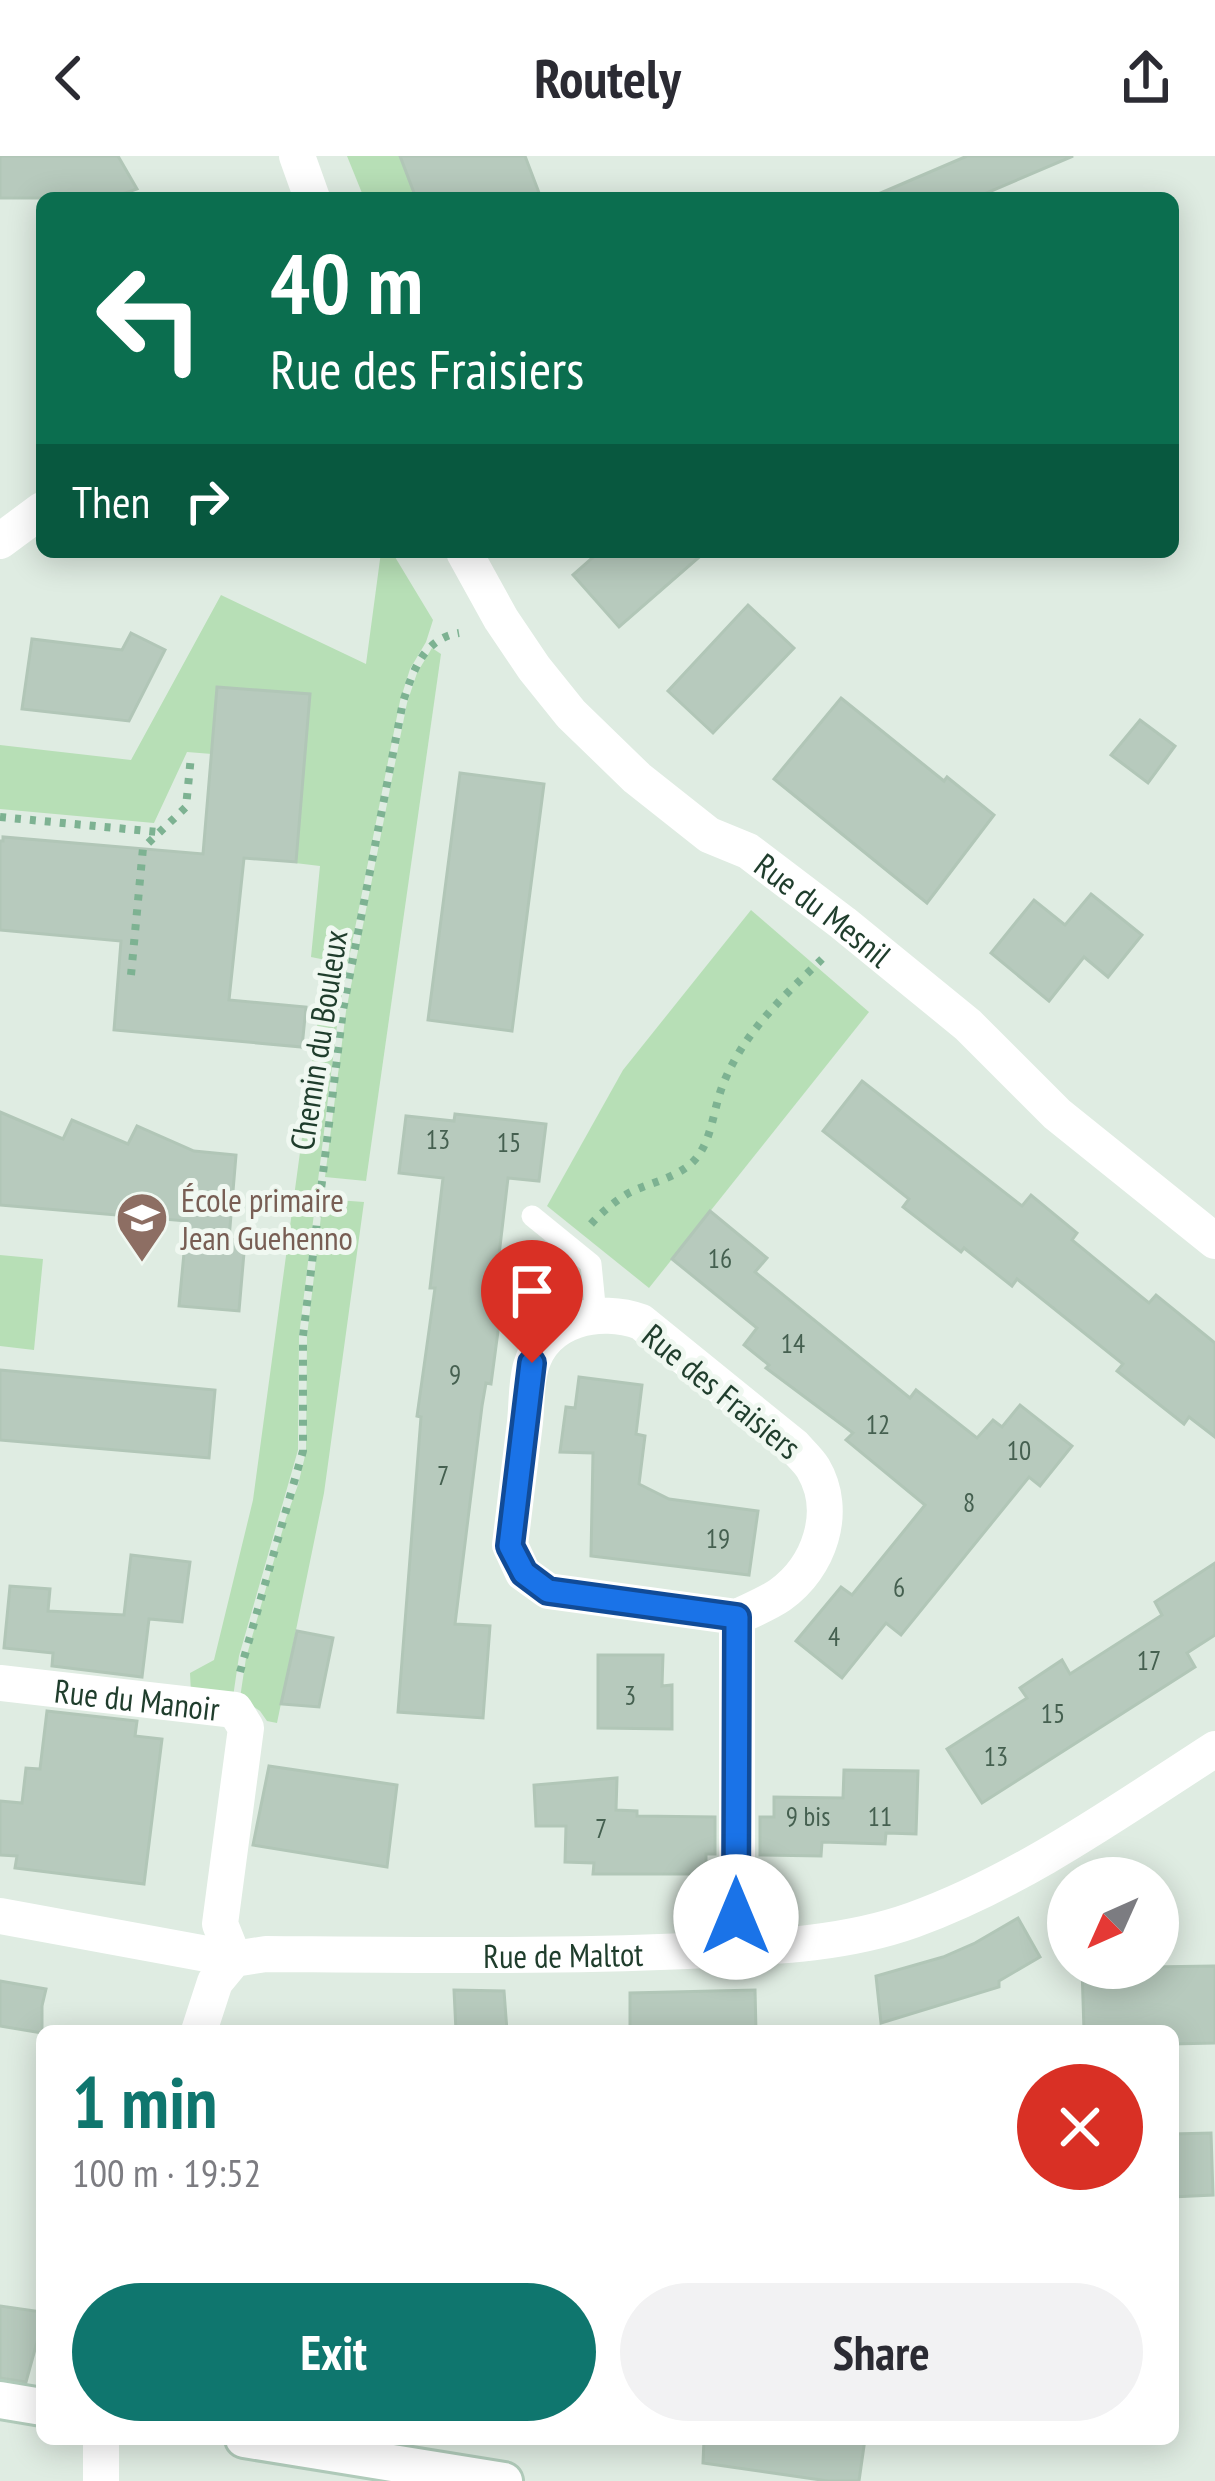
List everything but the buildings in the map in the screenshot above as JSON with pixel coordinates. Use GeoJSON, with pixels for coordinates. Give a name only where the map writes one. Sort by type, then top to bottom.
{"type":"FeatureCollection","features":[{"type":"Feature","properties":{"kind":"street"},"geometry":{"type":"LineString","coordinates":[[296,156],[310,192]]}},
{"type":"Feature","properties":{"kind":"street"},"geometry":{"type":"LineString","coordinates":[[0,542],[36,515]]}},
{"type":"Feature","properties":{"kind":"street","name":"Rue du Mesnil"},"geometry":{"type":"LineString","coordinates":[[467,558],[534,668],[571,714],[637,778],[709,836],[748,850],[861,937],[968,1024],[1057,1114],[1215,1241]]}},
{"type":"Feature","properties":{"kind":"street"},"geometry":{"type":"LineString","coordinates":[[596,1315],[553,1332],[532,1363],[510,1546],[524,1573],[548,1591],[737,1617],[736,1948]]}},
{"type":"Feature","properties":{"kind":"street","name":"Rue des Fraisiers"},"geometry":{"type":"LineString","coordinates":[[596,1315],[622,1315],[659,1334],[814,1468],[825,1504],[820,1545],[803,1574],[778,1595],[737,1617]]}},
{"type":"Feature","properties":{"kind":"street","name":"Rue du Manoir"},"geometry":{"type":"LineString","coordinates":[[0,1683],[235,1710],[246,1728],[220,1924],[234,1959]]}},
{"type":"Feature","properties":{"kind":"street","name":"Rue de Maltot"},"geometry":{"type":"LineString","coordinates":[[0,1916],[234,1959],[266,1954],[568,1954],[798,1945],[911,1921],[978,1893],[1215,1750]]}},
{"type":"Feature","properties":{"kind":"street"},"geometry":{"type":"LineString","coordinates":[[201,2025],[215,1982],[234,1959]]}},
{"type":"Feature","properties":{"kind":"street"},"geometry":{"type":"LineString","coordinates":[[0,2401],[36,2406]]}},
{"type":"Feature","properties":{"kind":"street"},"geometry":{"type":"LineString","coordinates":[[101,2445],[101,2481]]}},
{"type":"Feature","properties":{"kind":"street"},"geometry":{"type":"LineString","coordinates":[[281,2445],[504,2481]]}},
{"type":"Feature","properties":{"kind":"lane"},"geometry":{"type":"LineString","coordinates":[[532,1216],[591,1264],[596,1315]]}},
{"type":"Feature","properties":{"kind":"path","name":"Chemin du Bouleux"},"geometry":{"type":"LineString","coordinates":[[235,1710],[242,1657],[302,1451],[303,1336],[343,1010],[403,702],[413,671],[429,646],[452,633],[465,633]]}},
{"type":"Feature","properties":{"kind":"path"},"geometry":{"type":"LineString","coordinates":[[131,975],[143,848],[186,807],[191,756]]}},
{"type":"Feature","properties":{"kind":"path"},"geometry":{"type":"LineString","coordinates":[[0,817],[160,832]]}},
{"type":"Feature","properties":{"kind":"path"},"geometry":{"type":"LineString","coordinates":[[571,1248],[602,1212],[628,1194],[687,1167],[700,1152],[735,1057],[763,1016],[822,958]]}},
{"type":"Feature","properties":{"kind":"green space"},"geometry":{"type":"Polygon","coordinates":[[[347,156],[399,156],[414,192],[362,192],[347,156]]]}},
{"type":"Feature","properties":{"kind":"green space"},"geometry":{"type":"Polygon","coordinates":[[[380,558],[396,558],[433,620],[400,701],[339,1009],[299,1336],[298,1450],[239,1656],[233,1697],[191,1693],[190,1673],[214,1660],[253,1500],[326,960],[311,957],[320,866],[295,863],[310,695],[218,687],[212,754],[187,752],[154,823],[0,809],[0,745],[131,760],[221,595],[366,664],[380,558]]]}},
{"type":"Feature","properties":{"kind":"green space"},"geometry":{"type":"Polygon","coordinates":[[[432,648],[441,654],[366,1181],[325,1177],[346,1011],[407,703],[432,648]]]}},
{"type":"Feature","properties":{"kind":"green space"},"geometry":{"type":"Polygon","coordinates":[[[751,910],[869,1012],[649,1288],[547,1206],[623,1070],[751,910]]]}},
{"type":"Feature","properties":{"kind":"green space"},"geometry":{"type":"Polygon","coordinates":[[[323,1199],[364,1202],[324,1493],[277,1723],[267,1721],[240,1698],[246,1658],[306,1452],[307,1336],[323,1199]]]}},
{"type":"Feature","properties":{"kind":"green space"},"geometry":{"type":"Polygon","coordinates":[[[0,1255],[43,1259],[34,1350],[0,1346],[0,1255]]]}},
{"type":"Feature","properties":{"kind":"place","name":"École primaire Jean Guehenno"},"geometry":{"type":"Point","coordinates":[142,1264]}},
{"type":"Feature","properties":{"kind":"route"},"geometry":{"type":"LineString","coordinates":[[532,1363],[510,1546],[524,1573],[548,1591],[737,1617],[736,1917]]}}]}
